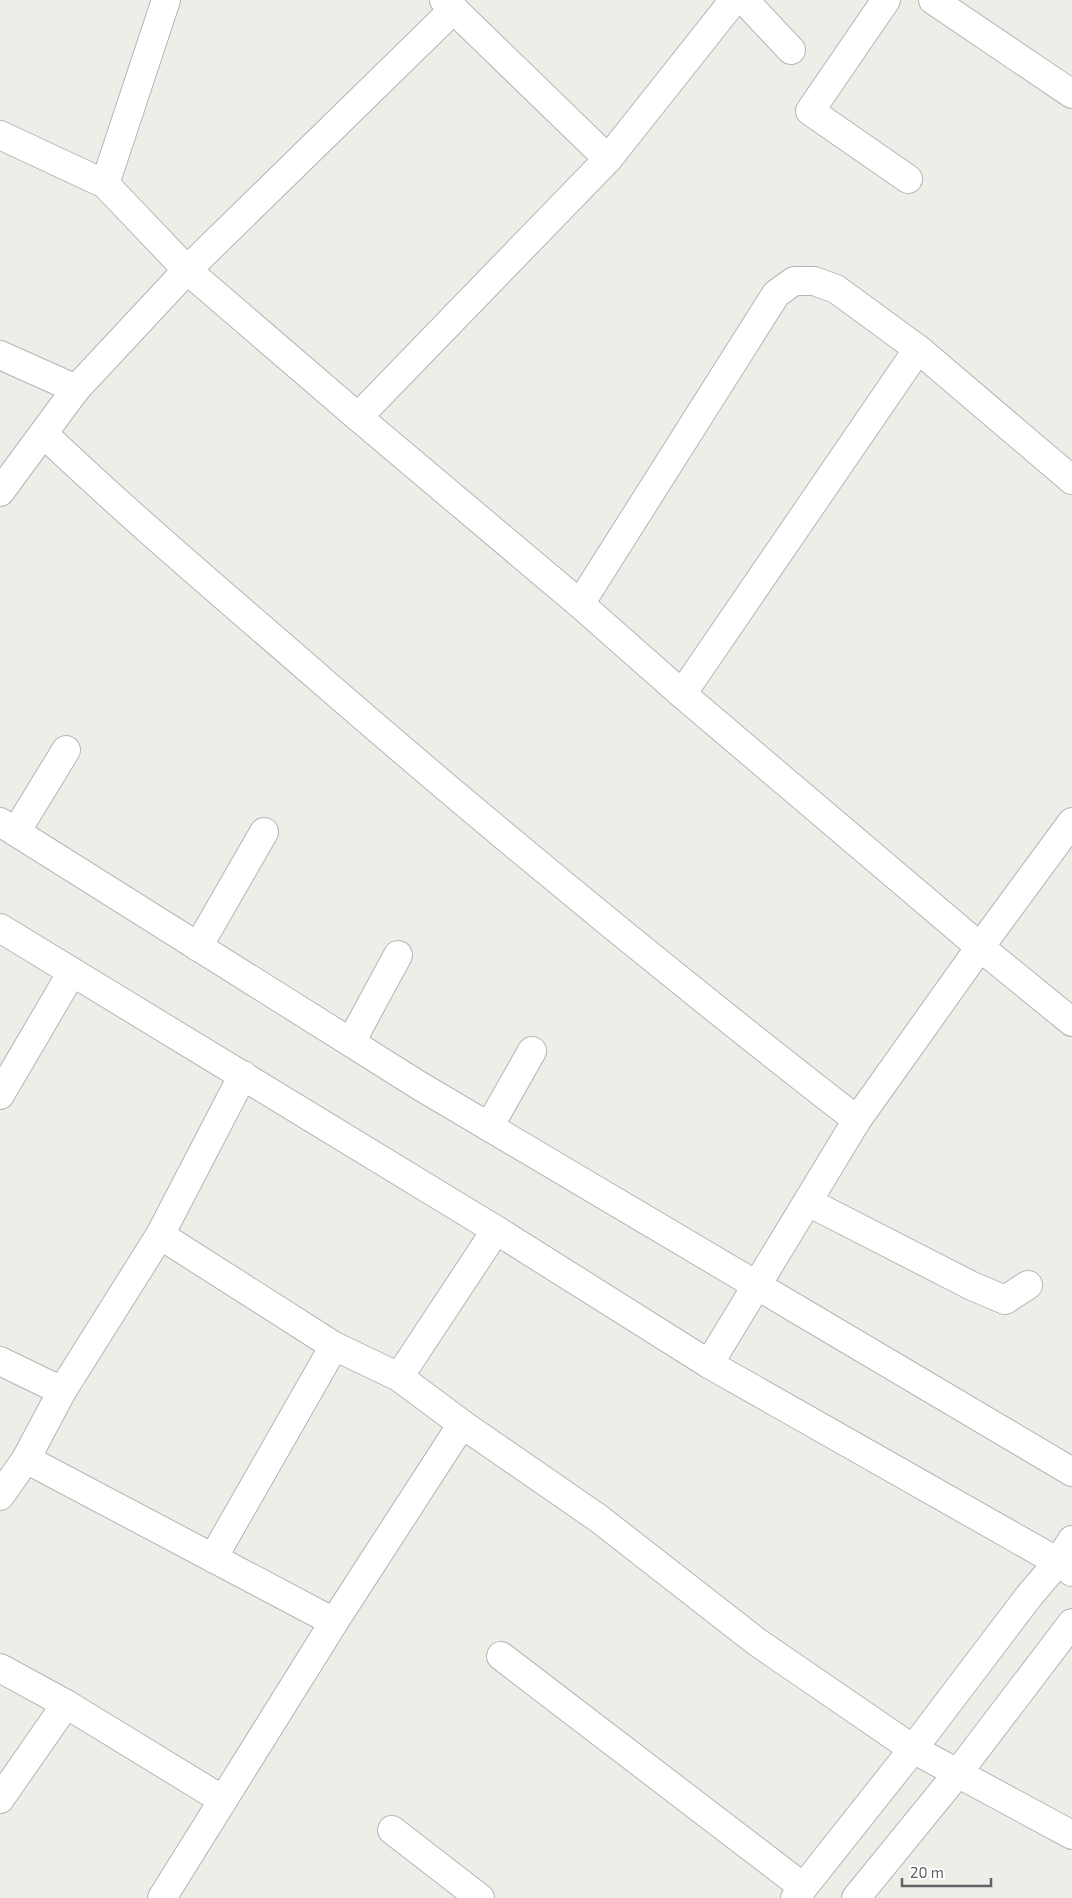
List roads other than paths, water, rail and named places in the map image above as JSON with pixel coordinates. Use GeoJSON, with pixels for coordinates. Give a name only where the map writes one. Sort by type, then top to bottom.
{"type":"FeatureCollection","features":[{"type":"Feature","properties":{"kind":"street"},"geometry":{"type":"LineString","coordinates":[[105,184],[166,0]]}},
{"type":"Feature","properties":{"kind":"street"},"geometry":{"type":"LineString","coordinates":[[358,417],[608,159],[734,0]]}},
{"type":"Feature","properties":{"kind":"street"},"geometry":{"type":"LineString","coordinates":[[744,0],[791,50]]}},
{"type":"Feature","properties":{"kind":"street"},"geometry":{"type":"LineString","coordinates":[[886,0],[810,111],[908,179]]}},
{"type":"Feature","properties":{"kind":"street"},"geometry":{"type":"LineString","coordinates":[[933,0],[1072,94]]}},
{"type":"Feature","properties":{"kind":"street"},"geometry":{"type":"LineString","coordinates":[[0,492],[76,389],[188,270],[449,4],[608,159]]}},
{"type":"Feature","properties":{"kind":"street"},"geometry":{"type":"LineString","coordinates":[[0,134],[105,184],[188,270],[358,417],[580,604],[682,694],[980,947],[1072,1022]]}},
{"type":"Feature","properties":{"kind":"street"},"geometry":{"type":"LineString","coordinates":[[580,604],[776,294],[794,281],[814,281],[836,289],[918,349],[1072,480]]}},
{"type":"Feature","properties":{"kind":"street"},"geometry":{"type":"LineString","coordinates":[[682,694],[918,349]]}},
{"type":"Feature","properties":{"kind":"street"},"geometry":{"type":"LineString","coordinates":[[0,355],[76,389]]}},
{"type":"Feature","properties":{"kind":"street"},"geometry":{"type":"LineString","coordinates":[[44,434],[108,495],[460,800],[742,1031],[857,1120]]}},
{"type":"Feature","properties":{"kind":"street"},"geometry":{"type":"LineString","coordinates":[[66,750],[8,827],[489,1127],[1072,1472]]}},
{"type":"Feature","properties":{"kind":"street"},"geometry":{"type":"LineString","coordinates":[[709,1364],[857,1120],[1072,822]]}},
{"type":"Feature","properties":{"kind":"street"},"geometry":{"type":"LineString","coordinates":[[198,947],[264,832]]}},
{"type":"Feature","properties":{"kind":"street"},"geometry":{"type":"LineString","coordinates":[[0,928],[496,1230],[709,1364],[1067,1558],[1029,1596],[913,1749],[799,1893],[501,1656]]}},
{"type":"Feature","properties":{"kind":"street"},"geometry":{"type":"LineString","coordinates":[[351,1042],[398,955]]}},
{"type":"Feature","properties":{"kind":"street"},"geometry":{"type":"LineString","coordinates":[[0,1095],[72,972]]}},
{"type":"Feature","properties":{"kind":"street"},"geometry":{"type":"LineString","coordinates":[[489,1127],[532,1050]]}},
{"type":"Feature","properties":{"kind":"street"},"geometry":{"type":"LineString","coordinates":[[0,1496],[26,1459],[62,1391],[160,1235],[243,1075]]}},
{"type":"Feature","properties":{"kind":"street"},"geometry":{"type":"LineString","coordinates":[[808,1202],[972,1286],[1005,1300],[1028,1285]]}},
{"type":"Feature","properties":{"kind":"street"},"geometry":{"type":"LineString","coordinates":[[399,1377],[496,1230]]}},
{"type":"Feature","properties":{"kind":"street"},"geometry":{"type":"LineString","coordinates":[[160,1235],[334,1346],[399,1377],[462,1424],[598,1518],[757,1642],[913,1749],[1072,1835]]}},
{"type":"Feature","properties":{"kind":"street"},"geometry":{"type":"LineString","coordinates":[[213,1558],[334,1346]]}},
{"type":"Feature","properties":{"kind":"street"},"geometry":{"type":"LineString","coordinates":[[0,1361],[62,1391]]}},
{"type":"Feature","properties":{"kind":"street"},"geometry":{"type":"LineString","coordinates":[[162,1898],[334,1622],[462,1424]]}},
{"type":"Feature","properties":{"kind":"street"},"geometry":{"type":"LineString","coordinates":[[26,1459],[334,1622]]}},
{"type":"Feature","properties":{"kind":"street"},"geometry":{"type":"LineString","coordinates":[[856,1898],[957,1774],[1072,1623]]}},
{"type":"Feature","properties":{"kind":"street"},"geometry":{"type":"LineString","coordinates":[[0,1668],[66,1704],[223,1800]]}},
{"type":"Feature","properties":{"kind":"street"},"geometry":{"type":"LineString","coordinates":[[0,1799],[66,1704]]}},
{"type":"Feature","properties":{"kind":"street"},"geometry":{"type":"LineString","coordinates":[[392,1830],[480,1898]]}}]}
